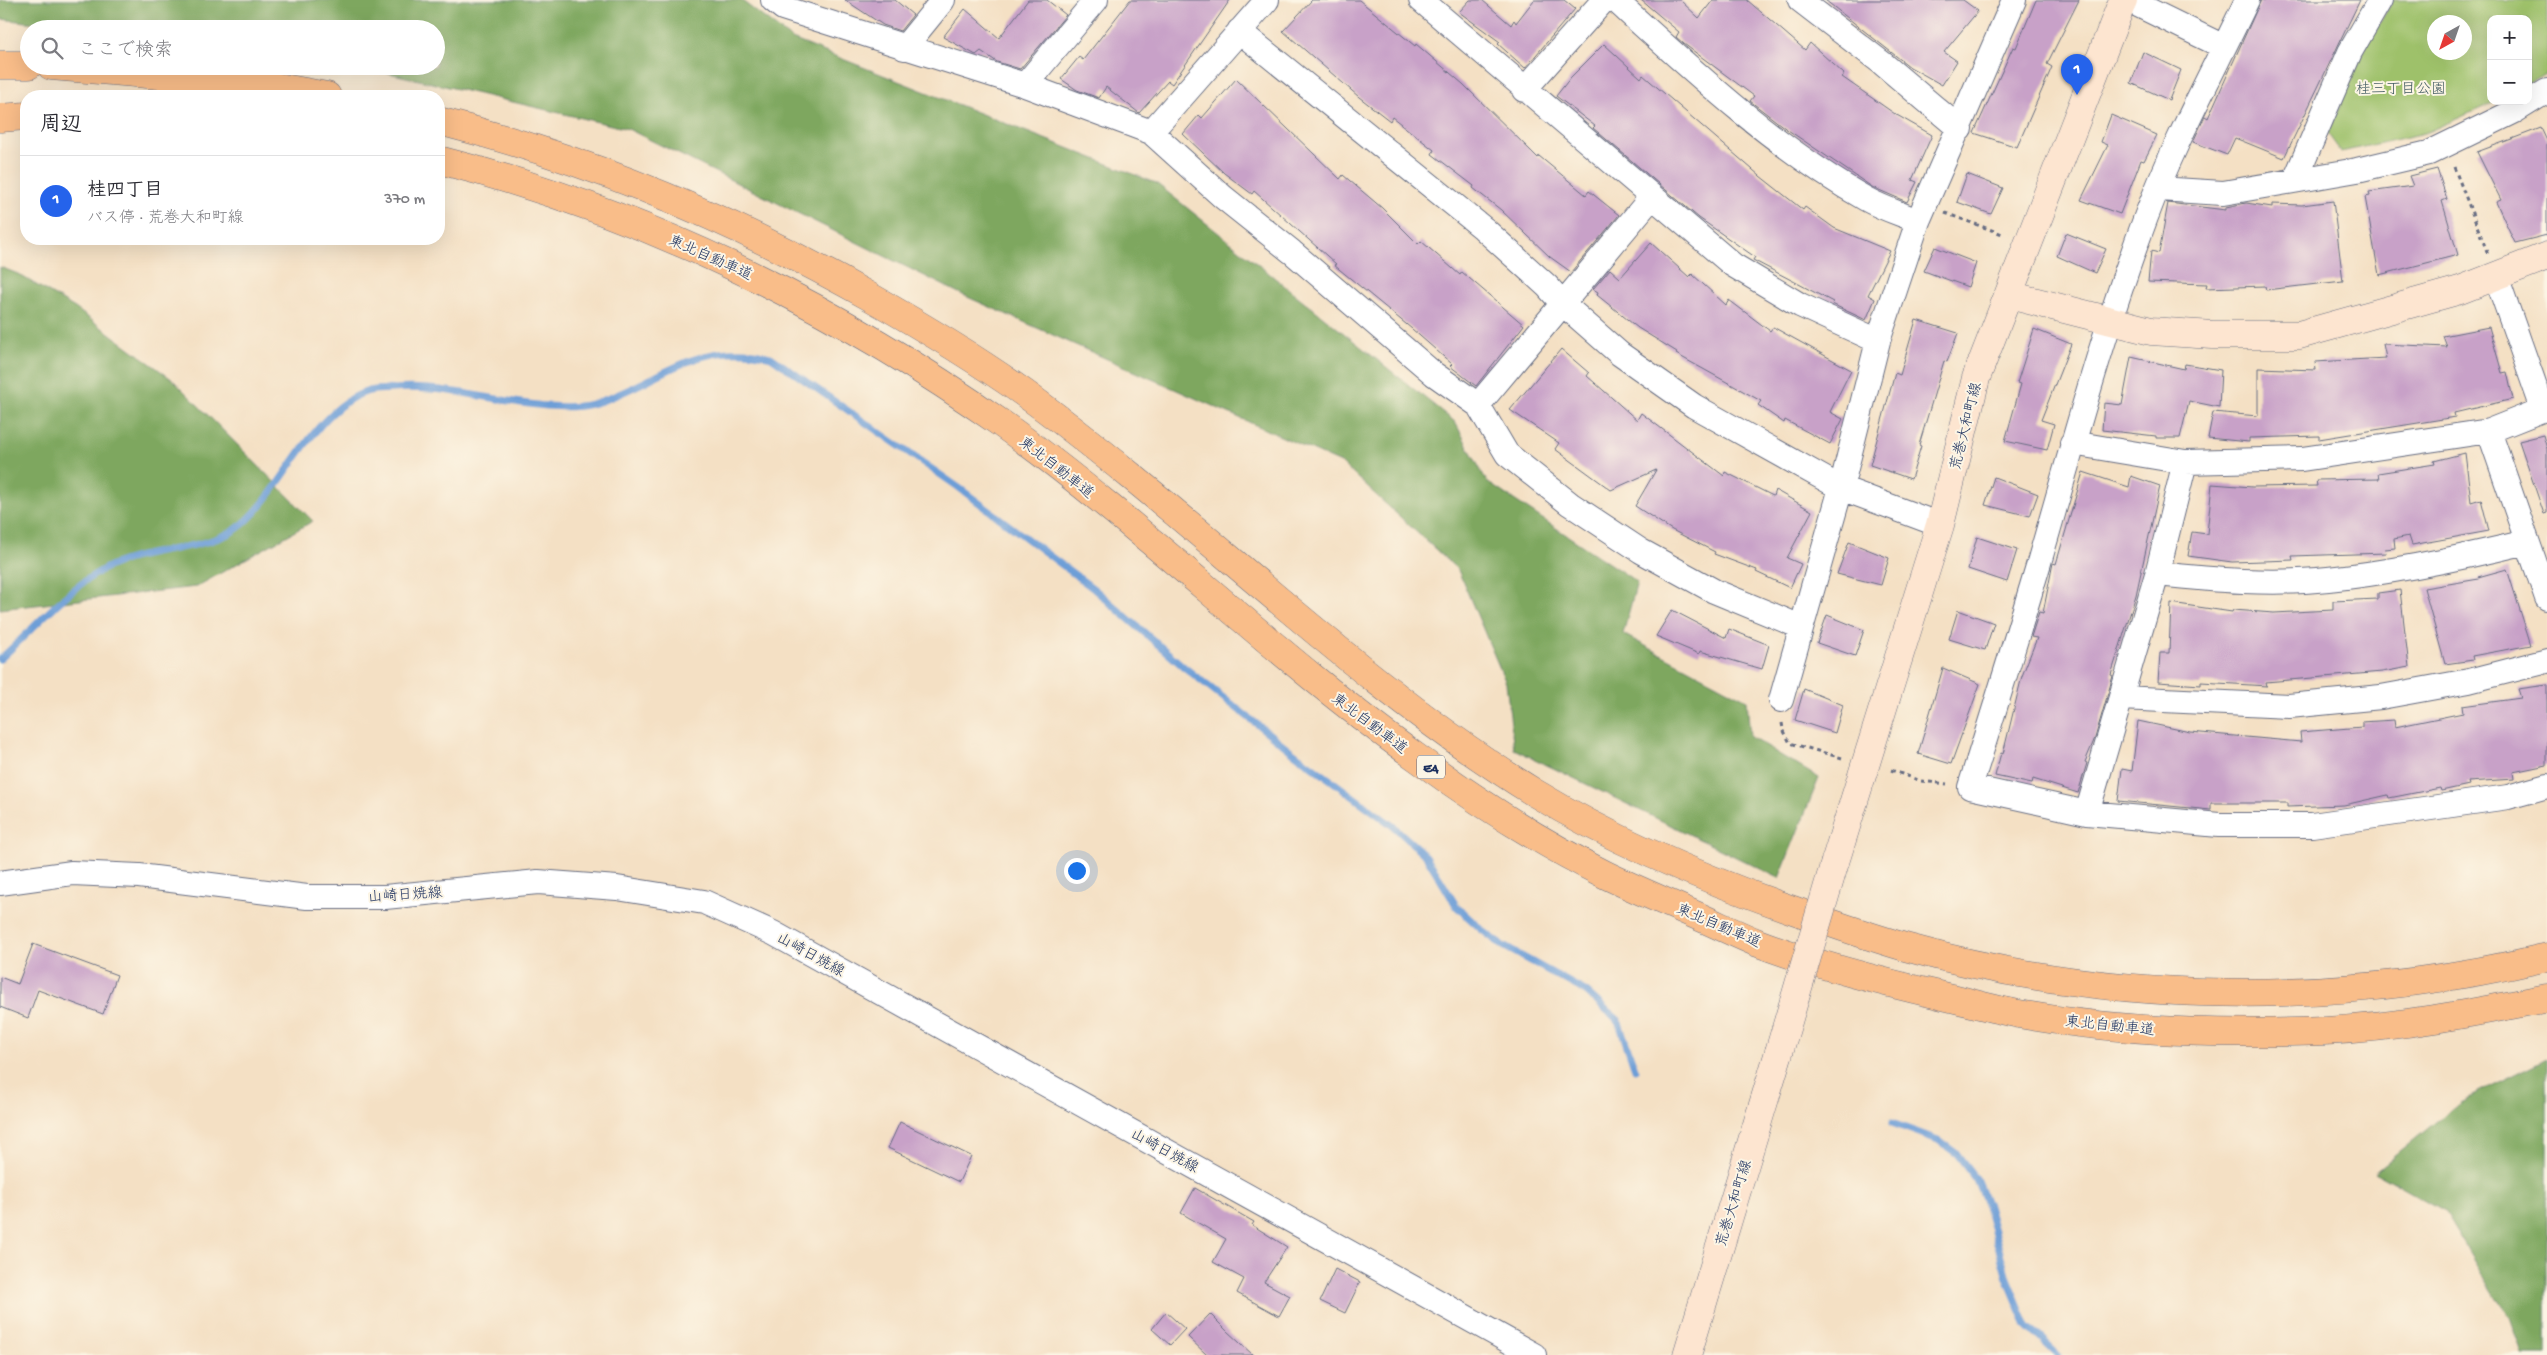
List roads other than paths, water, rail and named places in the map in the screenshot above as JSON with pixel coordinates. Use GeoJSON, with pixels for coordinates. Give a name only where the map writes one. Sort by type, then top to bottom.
{"type":"FeatureCollection","features":[{"type":"Feature","properties":{"kind":"highway"},"geometry":{"type":"LineString","coordinates":[[0,64],[20,65]]}},
{"type":"Feature","properties":{"kind":"highway"},"geometry":{"type":"LineString","coordinates":[[154,75],[256,84],[292,90]]}},
{"type":"Feature","properties":{"kind":"highway"},"geometry":{"type":"LineString","coordinates":[[0,102],[20,102]]}},
{"type":"Feature","properties":{"kind":"highway"},"geometry":{"type":"LineString","coordinates":[[0,118],[20,116]]}},
{"type":"Feature","properties":{"kind":"highway","name":"E4"},"geometry":{"type":"LineString","coordinates":[[445,122],[495,135],[599,169],[703,211],[816,266],[929,330],[1038,404],[1430,722],[1537,794],[1654,856],[1733,889],[1909,948],[2010,971],[2105,985],[2183,992],[2249,994],[2330,991],[2426,980],[2507,967],[2547,957]]}},
{"type":"Feature","properties":{"kind":"highway","name":"東北自動車道"},"geometry":{"type":"LineString","coordinates":[[445,162],[587,205],[690,246],[801,299],[902,358],[1012,432],[1104,504],[1318,684],[1447,778],[1509,820],[1606,875],[1758,943],[1849,972],[2018,1014],[2166,1031],[2330,1031],[2412,1023],[2547,998]]}},
{"type":"Feature","properties":{"kind":"street"},"geometry":{"type":"LineString","coordinates":[[904,48],[943,0]]}},
{"type":"Feature","properties":{"kind":"street"},"geometry":{"type":"LineString","coordinates":[[1025,85],[1096,0]]}},
{"type":"Feature","properties":{"kind":"street"},"geometry":{"type":"LineString","coordinates":[[1151,132],[1267,0]]}},
{"type":"Feature","properties":{"kind":"street"},"geometry":{"type":"LineString","coordinates":[[1524,90],[1604,0]]}},
{"type":"Feature","properties":{"kind":"street"},"geometry":{"type":"LineString","coordinates":[[1615,0],[1720,96],[1811,163],[1867,199],[1922,214]]}},
{"type":"Feature","properties":{"kind":"street"},"geometry":{"type":"LineString","coordinates":[[1800,0],[1882,63],[1960,129]]}},
{"type":"Feature","properties":{"kind":"street","name":"荒巻大和町線"},"geometry":{"type":"LineString","coordinates":[[1687,1355],[1835,862],[1940,524],[1976,378],[2123,0]]}},
{"type":"Feature","properties":{"kind":"street"},"geometry":{"type":"LineString","coordinates":[[2128,0],[2224,47]]}},
{"type":"Feature","properties":{"kind":"street"},"geometry":{"type":"LineString","coordinates":[[2247,0],[2188,121],[2158,189],[2110,320],[2072,443],[2038,566],[1970,787],[2087,813],[2219,825],[2312,825],[2508,797],[2547,786]]}},
{"type":"Feature","properties":{"kind":"street"},"geometry":{"type":"LineString","coordinates":[[2294,180],[2350,52],[2380,0]]}},
{"type":"Feature","properties":{"kind":"street"},"geometry":{"type":"LineString","coordinates":[[782,3],[904,48],[1025,85],[1151,132],[1223,197],[1292,252],[1434,374],[1478,405],[1507,454],[1570,504],[1641,551],[1714,591],[1802,627]]}},
{"type":"Feature","properties":{"kind":"street"},"geometry":{"type":"LineString","coordinates":[[1430,3],[1524,90],[1733,265],[1800,305],[1878,341]]}},
{"type":"Feature","properties":{"kind":"street"},"geometry":{"type":"LineString","coordinates":[[1780,700],[1841,488],[1878,341],[1922,214],[1960,129],[2007,4]]}},
{"type":"Feature","properties":{"kind":"street"},"geometry":{"type":"LineString","coordinates":[[1240,30],[1483,228],[1620,354],[1694,406],[1841,488],[1940,524]]}},
{"type":"Feature","properties":{"kind":"street"},"geometry":{"type":"LineString","coordinates":[[2158,189],[2223,192],[2357,170],[2429,153],[2515,110],[2547,91]]}},
{"type":"Feature","properties":{"kind":"street"},"geometry":{"type":"LineString","coordinates":[[1478,405],[1652,198]]}},
{"type":"Feature","properties":{"kind":"street"},"geometry":{"type":"LineString","coordinates":[[2009,295],[2151,331],[2213,335],[2299,336],[2433,298],[2547,256]]}},
{"type":"Feature","properties":{"kind":"street"},"geometry":{"type":"LineString","coordinates":[[2072,443],[2185,462],[2302,459],[2489,431],[2545,408],[2496,276]]}},
{"type":"Feature","properties":{"kind":"street"},"geometry":{"type":"LineString","coordinates":[[2489,431],[2547,598]]}},
{"type":"Feature","properties":{"kind":"street"},"geometry":{"type":"LineString","coordinates":[[2087,813],[2157,574],[2185,462]]}},
{"type":"Feature","properties":{"kind":"street"},"geometry":{"type":"LineString","coordinates":[[2157,574],[2233,581],[2327,580],[2427,566],[2527,542]]}},
{"type":"Feature","properties":{"kind":"street"},"geometry":{"type":"LineString","coordinates":[[2121,698],[2289,706],[2381,697],[2469,681],[2547,661]]}},
{"type":"Feature","properties":{"kind":"street","name":"山崎日焼線"},"geometry":{"type":"LineString","coordinates":[[0,883],[72,873],[139,876],[317,897],[385,897],[538,882],[618,888],[704,902],[773,933],[1534,1355]]}},
{"type":"Feature","properties":{"kind":"waterway"},"geometry":{"type":"LineString","coordinates":[[0,659],[62,599],[104,569],[138,557],[213,540],[243,524],[258,509],[315,432],[347,401],[366,392],[411,388],[431,389],[528,404],[565,407],[589,405],[617,395],[700,357],[722,353],[746,352],[771,357],[958,487],[1094,589],[1184,667],[1290,750],[1393,826],[1426,856],[1457,907],[1482,930],[1503,946],[1585,991],[1618,1020],[1635,1069]]}},
{"type":"Feature","properties":{"kind":"waterway"},"geometry":{"type":"LineString","coordinates":[[1892,1123],[1938,1140],[1957,1154],[1976,1179],[1987,1206],[2007,1278],[2027,1326],[2058,1355]]}},
{"type":"Feature","properties":{"kind":"place","name":"桂四丁目"},"geometry":{"type":"Point","coordinates":[2077,95]}},
{"type":"Feature","properties":{"kind":"park label","name":"桂三丁目公園"},"geometry":{"type":"Point","coordinates":[2401,88]}}]}
